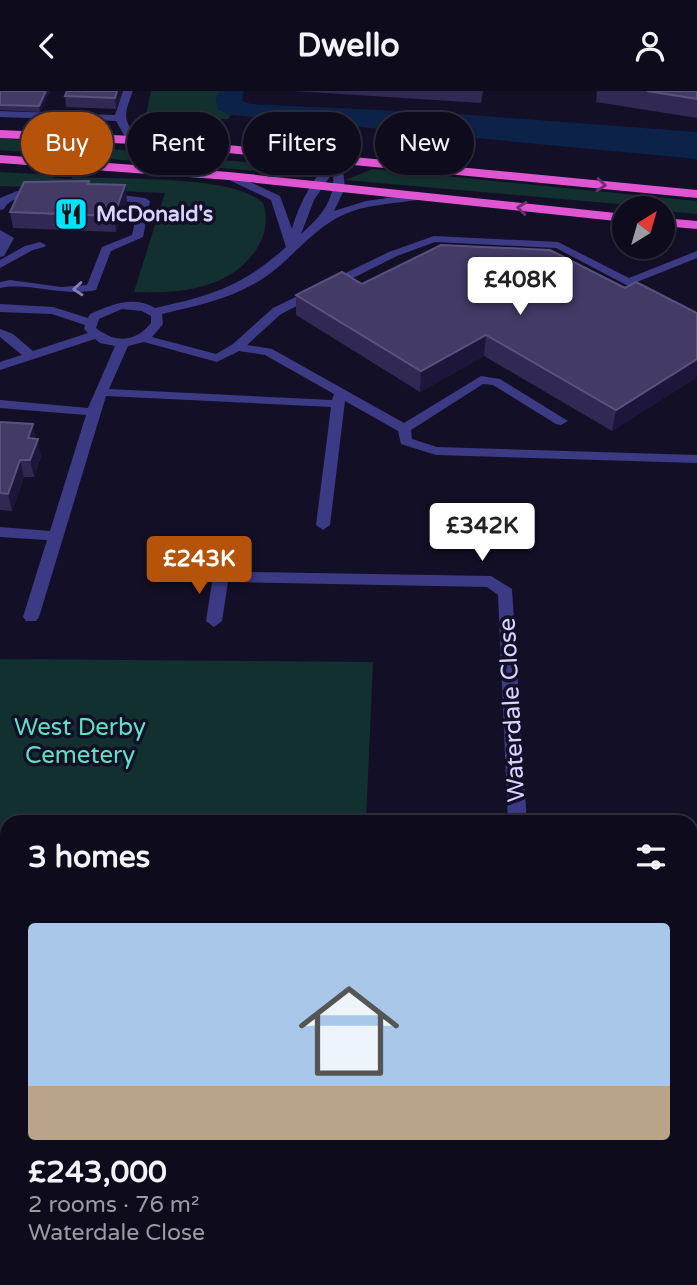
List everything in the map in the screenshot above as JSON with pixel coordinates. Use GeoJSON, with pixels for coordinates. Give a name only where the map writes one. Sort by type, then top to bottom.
{"type":"FeatureCollection","features":[{"type":"Feature","properties":{"kind":"highway"},"geometry":{"type":"LineString","coordinates":[[0,134],[127,140]]}},
{"type":"Feature","properties":{"kind":"highway"},"geometry":{"type":"LineString","coordinates":[[0,159],[59,161],[229,176],[612,217]]}},
{"type":"Feature","properties":{"kind":"highway"},"geometry":{"type":"LineString","coordinates":[[361,163],[697,194]]}},
{"type":"Feature","properties":{"kind":"highway"},"geometry":{"type":"LineString","coordinates":[[676,223],[697,225]]}},
{"type":"Feature","properties":{"kind":"street","name":"Waterdale Close"},"geometry":{"type":"LineString","coordinates":[[196,576],[491,582],[506,593],[518,815]]}},
{"type":"Feature","properties":{"kind":"street"},"geometry":{"type":"LineString","coordinates":[[215,621],[220,577]]}},
{"type":"Feature","properties":{"kind":"lane"},"geometry":{"type":"LineString","coordinates":[[127,133],[120,126],[118,118],[128,91]]}},
{"type":"Feature","properties":{"kind":"lane"},"geometry":{"type":"LineString","coordinates":[[0,114],[118,118]]}},
{"type":"Feature","properties":{"kind":"lane"},"geometry":{"type":"LineString","coordinates":[[292,247],[298,224],[314,186],[324,175]]}},
{"type":"Feature","properties":{"kind":"lane"},"geometry":{"type":"LineString","coordinates":[[320,226],[340,188],[339,175]]}},
{"type":"Feature","properties":{"kind":"lane"},"geometry":{"type":"LineString","coordinates":[[229,176],[276,198],[292,247]]}},
{"type":"Feature","properties":{"kind":"lane"},"geometry":{"type":"LineString","coordinates":[[0,207],[3,201],[21,194],[48,194]]}},
{"type":"Feature","properties":{"kind":"lane"},"geometry":{"type":"LineString","coordinates":[[0,285],[10,283],[61,290],[92,288],[106,249],[137,237],[145,201],[90,196]]}},
{"type":"Feature","properties":{"kind":"lane"},"geometry":{"type":"LineString","coordinates":[[0,366],[31,356],[92,329],[100,311],[121,305],[143,307],[155,312],[211,299],[269,269],[292,247],[340,212],[417,197]]}},
{"type":"Feature","properties":{"kind":"lane"},"geometry":{"type":"LineString","coordinates":[[0,233],[8,238],[0,254]]}},
{"type":"Feature","properties":{"kind":"lane"},"geometry":{"type":"LineString","coordinates":[[144,338],[217,358],[237,347],[277,311],[393,254],[434,239],[558,246],[667,304]]}},
{"type":"Feature","properties":{"kind":"lane"},"geometry":{"type":"LineString","coordinates":[[0,265],[27,247],[40,245]]}},
{"type":"Feature","properties":{"kind":"lane"},"geometry":{"type":"LineString","coordinates":[[393,254],[434,255]]}},
{"type":"Feature","properties":{"kind":"lane"},"geometry":{"type":"LineString","coordinates":[[628,282],[697,254]]}},
{"type":"Feature","properties":{"kind":"lane"},"geometry":{"type":"LineString","coordinates":[[542,257],[582,258]]}},
{"type":"Feature","properties":{"kind":"lane"},"geometry":{"type":"LineString","coordinates":[[0,308],[53,311],[123,343],[144,338],[157,327],[159,321],[155,312]]}},
{"type":"Feature","properties":{"kind":"lane"},"geometry":{"type":"LineString","coordinates":[[0,333],[31,356]]}},
{"type":"Feature","properties":{"kind":"lane"},"geometry":{"type":"LineString","coordinates":[[31,617],[93,412],[123,343]]}},
{"type":"Feature","properties":{"kind":"lane"},"geometry":{"type":"LineString","coordinates":[[237,347],[268,352],[339,398],[404,429]]}},
{"type":"Feature","properties":{"kind":"lane"},"geometry":{"type":"LineString","coordinates":[[404,429],[481,380],[496,382],[561,421]]}},
{"type":"Feature","properties":{"kind":"lane"},"geometry":{"type":"LineString","coordinates":[[101,392],[339,398]]}},
{"type":"Feature","properties":{"kind":"lane"},"geometry":{"type":"LineString","coordinates":[[323,526],[339,398]]}},
{"type":"Feature","properties":{"kind":"lane"},"geometry":{"type":"LineString","coordinates":[[0,404],[93,412]]}},
{"type":"Feature","properties":{"kind":"lane"},"geometry":{"type":"LineString","coordinates":[[404,429],[406,441],[436,451],[697,459]]}},
{"type":"Feature","properties":{"kind":"lane"},"geometry":{"type":"LineString","coordinates":[[0,532],[55,536]]}},
{"type":"Feature","properties":{"kind":"green space"},"geometry":{"type":"Polygon","coordinates":[[[151,91],[221,91],[216,98],[218,109],[224,112],[147,112],[151,91]]]}},
{"type":"Feature","properties":{"kind":"green space"},"geometry":{"type":"Polygon","coordinates":[[[0,138],[21,140],[21,152],[0,150],[0,138]]]}},
{"type":"Feature","properties":{"kind":"green space"},"geometry":{"type":"Polygon","coordinates":[[[113,149],[127,151],[127,160],[113,159],[113,149]]]}},
{"type":"Feature","properties":{"kind":"green space"},"geometry":{"type":"Polygon","coordinates":[[[229,161],[243,162],[243,170],[229,169],[229,161]]]}},
{"type":"Feature","properties":{"kind":"green space"},"geometry":{"type":"Polygon","coordinates":[[[373,169],[375,175],[434,175],[646,196],[612,196],[612,204],[345,180],[373,169]]]}},
{"type":"Feature","properties":{"kind":"green space"},"geometry":{"type":"Polygon","coordinates":[[[0,172],[54,175],[54,178],[71,179],[174,180],[227,187],[248,194],[263,203],[265,230],[259,245],[248,260],[221,280],[187,290],[134,292],[165,193],[0,186],[0,172]]]}},
{"type":"Feature","properties":{"kind":"green space"},"geometry":{"type":"Polygon","coordinates":[[[676,199],[697,201],[697,214],[676,212],[676,199]]]}},
{"type":"Feature","properties":{"kind":"green space","name":"West Derby Cemetery"},"geometry":{"type":"Polygon","coordinates":[[[0,659],[373,662],[366,815],[0,815],[0,659]]]}},
{"type":"Feature","properties":{"kind":"water"},"geometry":{"type":"Polygon","coordinates":[[[221,91],[244,91],[242,101],[251,104],[423,112],[375,112],[375,129],[361,127],[361,112],[243,112],[243,116],[231,115],[218,109],[216,98],[221,91]]]}},
{"type":"Feature","properties":{"kind":"water"},"geometry":{"type":"Polygon","coordinates":[[[474,115],[697,132],[697,159],[474,138],[474,115]]]}},
{"type":"Feature","properties":{"kind":"building"},"geometry":{"type":"Polygon","coordinates":[[[0,91],[46,91],[39,106],[0,105],[0,91]]]}},
{"type":"Feature","properties":{"kind":"building"},"geometry":{"type":"Polygon","coordinates":[[[67,91],[117,91],[115,98],[65,96],[67,91]]]}},
{"type":"Feature","properties":{"kind":"building"},"geometry":{"type":"Polygon","coordinates":[[[647,91],[697,91],[697,99],[647,91]]]}},
{"type":"Feature","properties":{"kind":"building"},"geometry":{"type":"Polygon","coordinates":[[[89,181],[88,184],[125,185],[114,216],[10,212],[24,182],[89,181]]]}},
{"type":"Feature","properties":{"kind":"building"},"geometry":{"type":"Polygon","coordinates":[[[441,245],[550,250],[625,288],[636,282],[697,313],[697,359],[616,410],[486,335],[421,371],[296,295],[342,272],[362,284],[441,245]]]}},
{"type":"Feature","properties":{"kind":"building"},"geometry":{"type":"Polygon","coordinates":[[[0,422],[33,424],[28,438],[38,439],[30,460],[20,460],[8,494],[0,493],[0,422]]]}},
{"type":"Feature","properties":{"kind":"place","name":"McDonald's"},"geometry":{"type":"Point","coordinates":[71,214]}}]}
